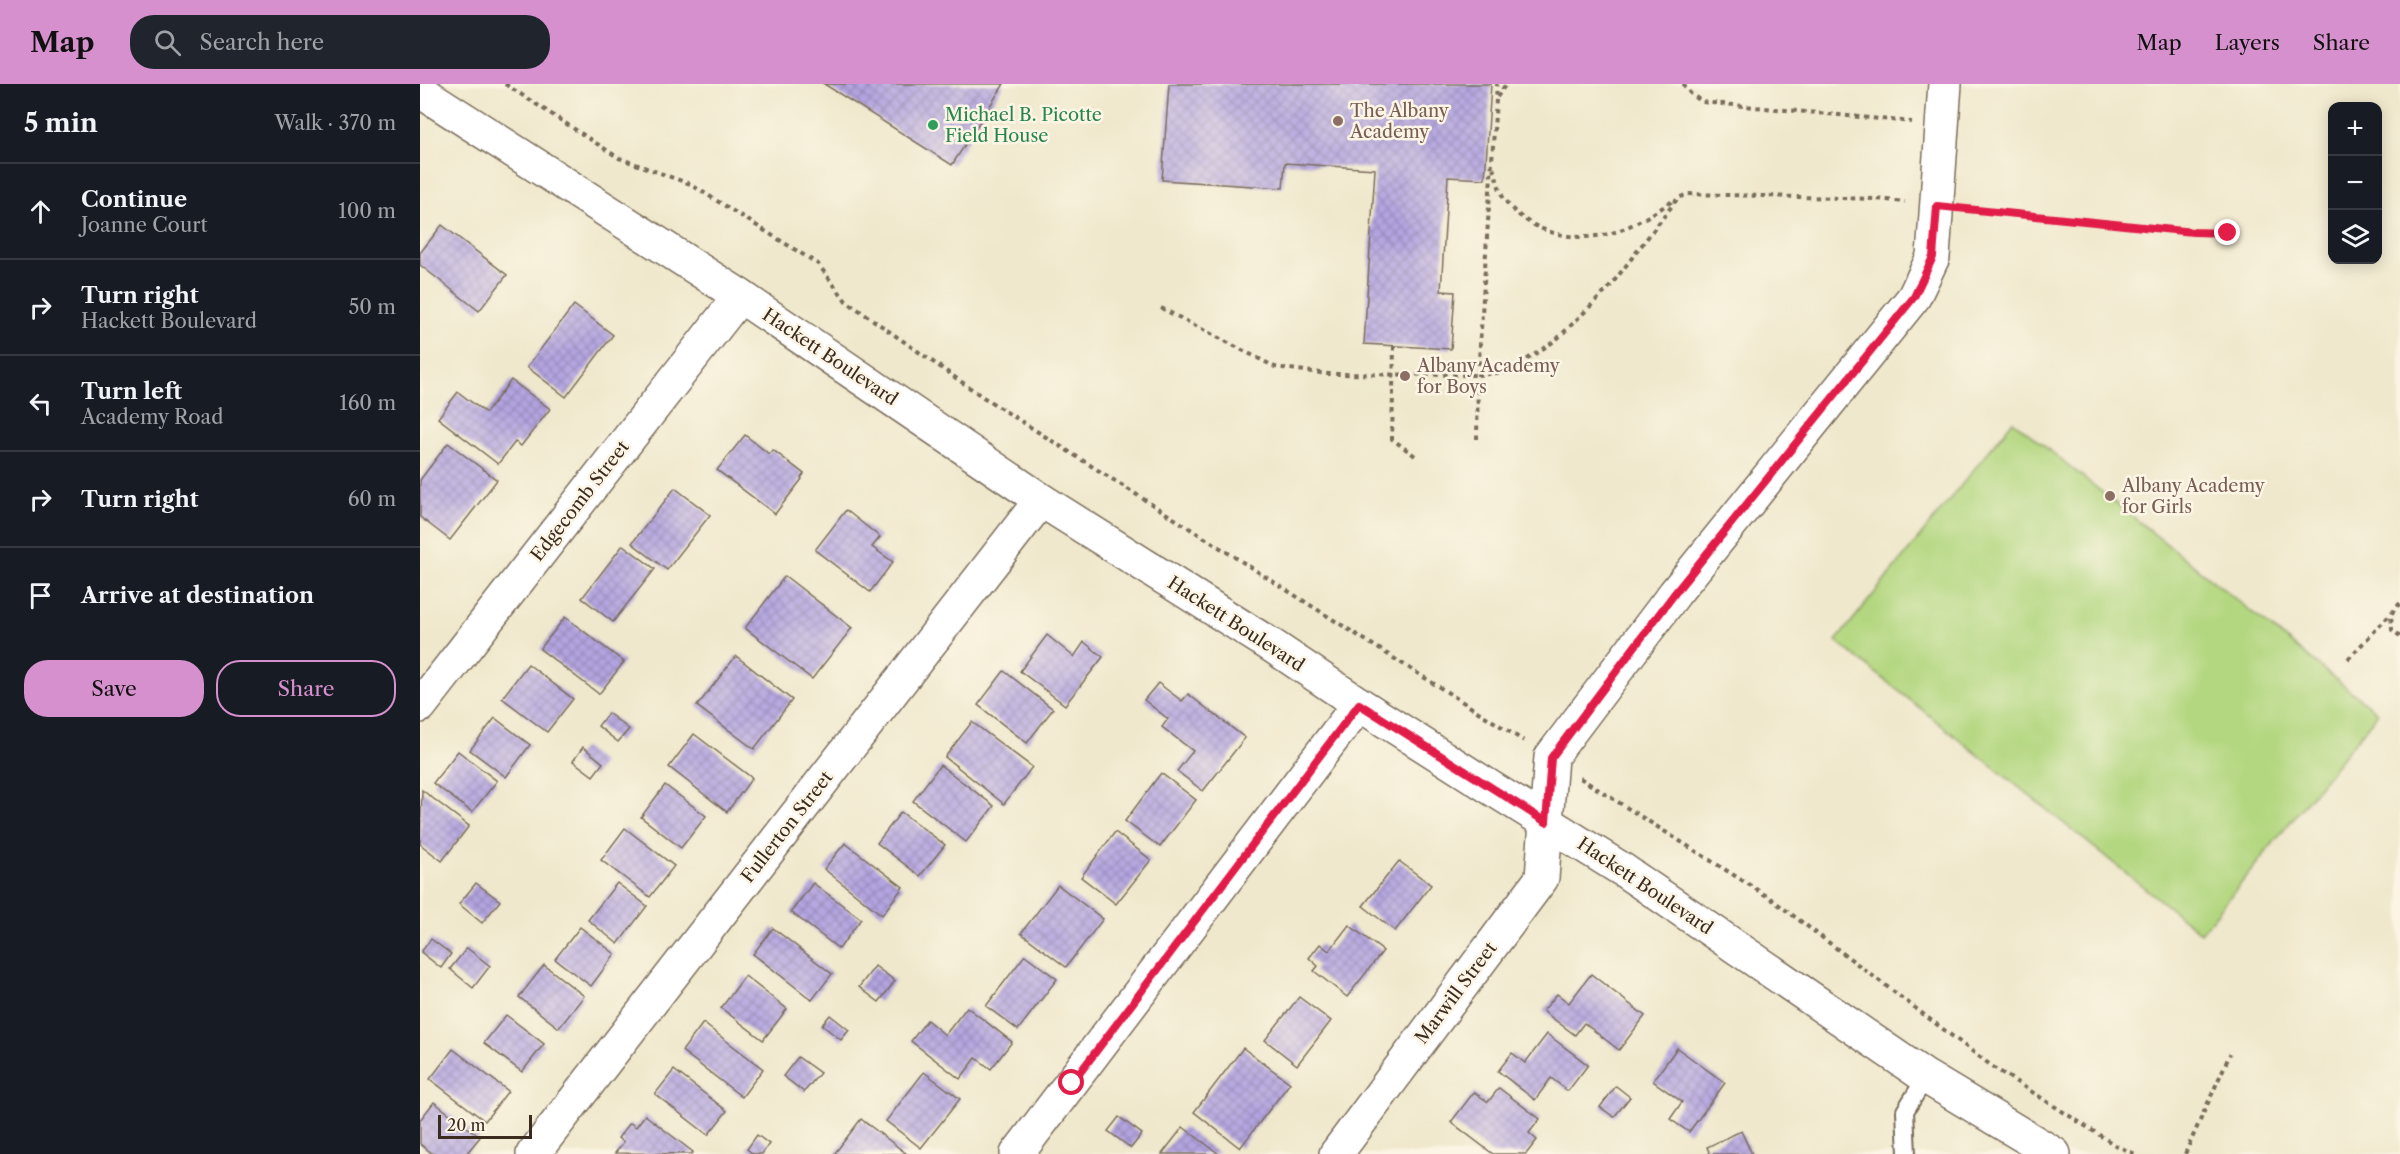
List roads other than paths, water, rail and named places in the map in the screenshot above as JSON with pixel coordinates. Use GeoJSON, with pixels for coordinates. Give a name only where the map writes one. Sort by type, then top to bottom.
{"type":"FeatureCollection","features":[{"type":"Feature","properties":{"kind":"street","name":"Marwill Street"},"geometry":{"type":"LineString","coordinates":[[1336,1154],[1542,878],[1551,758],[1675,593],[1914,297],[1933,257],[1945,84]]}},
{"type":"Feature","properties":{"kind":"street","name":"Hackett Boulevard"},"geometry":{"type":"LineString","coordinates":[[420,91],[740,296],[1041,500],[1623,870],[1926,1077],[2054,1154]]}},
{"type":"Feature","properties":{"kind":"street","name":"Edgecomb Street"},"geometry":{"type":"LineString","coordinates":[[420,705],[740,296]]}},
{"type":"Feature","properties":{"kind":"street","name":"Fullerton Street"},"geometry":{"type":"LineString","coordinates":[[533,1154],[1041,500]]}},
{"type":"Feature","properties":{"kind":"street"},"geometry":{"type":"LineString","coordinates":[[1017,1154],[1359,704]]}},
{"type":"Feature","properties":{"kind":"lane"},"geometry":{"type":"LineString","coordinates":[[1907,1154],[1905,1111],[1926,1077]]}},
{"type":"Feature","properties":{"kind":"place","name":"The Albany Academy"},"geometry":{"type":"Point","coordinates":[1338,121]}},
{"type":"Feature","properties":{"kind":"place","name":"Michael B. Picotte Field House"},"geometry":{"type":"Point","coordinates":[933,125]}},
{"type":"Feature","properties":{"kind":"place","name":"Albany Academy for Boys"},"geometry":{"type":"Point","coordinates":[1405,376]}},
{"type":"Feature","properties":{"kind":"place","name":"Albany Academy for Girls"},"geometry":{"type":"Point","coordinates":[2110,496]}}]}
